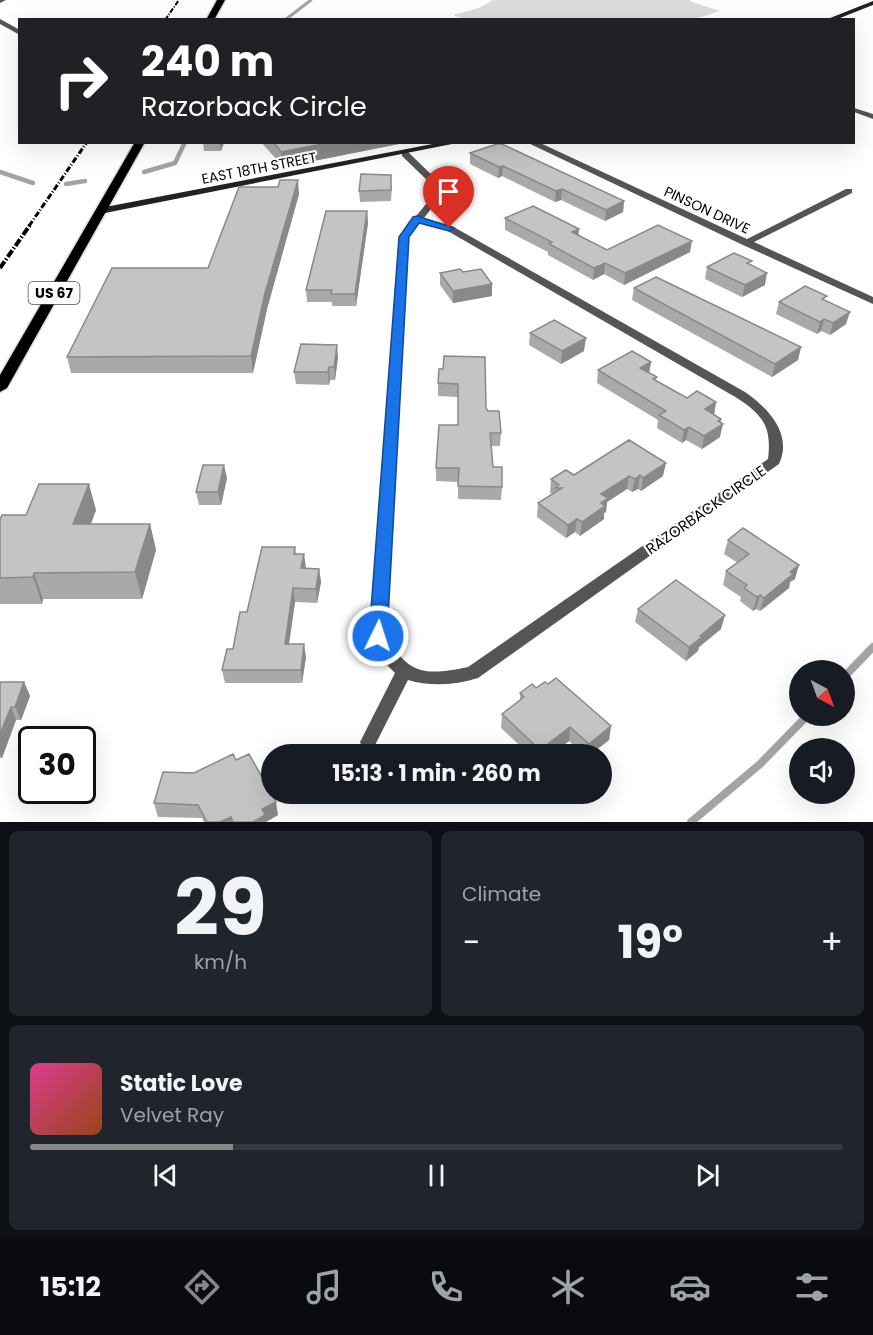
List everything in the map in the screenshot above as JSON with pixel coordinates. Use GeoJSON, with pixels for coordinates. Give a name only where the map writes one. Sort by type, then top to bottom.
{"type":"FeatureCollection","features":[{"type":"Feature","properties":{"kind":"main road"},"geometry":{"type":"LineString","coordinates":[[211,18],[221,0]]}},
{"type":"Feature","properties":{"kind":"main road","name":"US 67"},"geometry":{"type":"LineString","coordinates":[[0,388],[139,144]]}},
{"type":"Feature","properties":{"kind":"street"},"geometry":{"type":"LineString","coordinates":[[833,18],[873,3]]}},
{"type":"Feature","properties":{"kind":"street"},"geometry":{"type":"LineString","coordinates":[[0,21],[18,32]]}},
{"type":"Feature","properties":{"kind":"street"},"geometry":{"type":"LineString","coordinates":[[855,110],[873,117]]}},
{"type":"Feature","properties":{"kind":"street","name":"EAST 18TH STREET"},"geometry":{"type":"LineString","coordinates":[[100,212],[449,144]]}},
{"type":"Feature","properties":{"kind":"street","name":"PINSON DRIVE"},"geometry":{"type":"LineString","coordinates":[[534,144],[873,301]]}},
{"type":"Feature","properties":{"kind":"street"},"geometry":{"type":"LineString","coordinates":[[368,742],[405,670],[393,662],[378,636],[404,237],[417,219],[435,201],[439,193],[434,182],[405,154]]}},
{"type":"Feature","properties":{"kind":"street"},"geometry":{"type":"LineString","coordinates":[[746,243],[849,191]]}},
{"type":"Feature","properties":{"kind":"street","name":"RAZORBACK CIRCLE"},"geometry":{"type":"LineString","coordinates":[[405,670],[415,677],[445,679],[472,673],[774,461],[777,442],[770,419],[757,405],[741,395],[449,228],[417,219]]}},
{"type":"Feature","properties":{"kind":"shaded area"},"geometry":{"type":"Polygon","coordinates":[[[493,0],[691,0],[689,1],[720,11],[698,18],[461,18],[453,15],[479,8],[493,0]]]}},
{"type":"Feature","properties":{"kind":"building"},"geometry":{"type":"Polygon","coordinates":[[[275,144],[323,144],[281,152],[275,144]]]}},
{"type":"Feature","properties":{"kind":"building"},"geometry":{"type":"Polygon","coordinates":[[[502,144],[624,201],[606,210],[562,189],[556,191],[470,153],[502,144]]]}},
{"type":"Feature","properties":{"kind":"building"},"geometry":{"type":"Polygon","coordinates":[[[361,174],[391,175],[391,190],[359,191],[361,174]]]}},
{"type":"Feature","properties":{"kind":"building"},"geometry":{"type":"Polygon","coordinates":[[[280,180],[298,180],[265,293],[251,356],[67,357],[112,268],[208,268],[239,187],[278,187],[280,180]]]}},
{"type":"Feature","properties":{"kind":"building"},"geometry":{"type":"Polygon","coordinates":[[[533,206],[579,229],[572,232],[607,250],[658,225],[692,241],[625,273],[605,263],[594,268],[549,244],[552,242],[505,218],[533,206]]]}},
{"type":"Feature","properties":{"kind":"building"},"geometry":{"type":"Polygon","coordinates":[[[326,211],[367,211],[355,294],[331,294],[332,290],[306,290],[326,211]]]}},
{"type":"Feature","properties":{"kind":"building"},"geometry":{"type":"Polygon","coordinates":[[[734,253],[752,261],[747,263],[767,273],[745,285],[707,267],[734,253]]]}},
{"type":"Feature","properties":{"kind":"building"},"geometry":{"type":"Polygon","coordinates":[[[460,269],[463,272],[481,269],[492,284],[453,291],[440,273],[460,269]]]}},
{"type":"Feature","properties":{"kind":"building"},"geometry":{"type":"Polygon","coordinates":[[[656,277],[801,347],[775,364],[634,288],[656,277]]]}},
{"type":"Feature","properties":{"kind":"building"},"geometry":{"type":"Polygon","coordinates":[[[805,286],[827,296],[822,299],[850,312],[833,323],[824,319],[820,322],[779,302],[805,286]]]}},
{"type":"Feature","properties":{"kind":"building"},"geometry":{"type":"Polygon","coordinates":[[[554,320],[586,338],[562,351],[530,333],[554,320]]]}},
{"type":"Feature","properties":{"kind":"building"},"geometry":{"type":"Polygon","coordinates":[[[301,344],[337,345],[334,367],[329,367],[328,372],[294,372],[301,344]]]}},
{"type":"Feature","properties":{"kind":"building"},"geometry":{"type":"Polygon","coordinates":[[[632,351],[651,362],[640,368],[657,377],[653,379],[687,398],[697,391],[716,402],[705,409],[721,419],[718,421],[723,424],[704,436],[689,427],[684,430],[659,415],[666,411],[598,370],[632,351]]]}},
{"type":"Feature","properties":{"kind":"building"},"geometry":{"type":"Polygon","coordinates":[[[444,356],[485,357],[486,408],[488,411],[499,411],[501,433],[490,433],[493,467],[502,467],[502,487],[458,486],[459,468],[436,468],[439,425],[458,425],[458,384],[438,383],[439,369],[443,369],[444,356]]]}},
{"type":"Feature","properties":{"kind":"building"},"geometry":{"type":"Polygon","coordinates":[[[629,440],[666,463],[643,478],[640,475],[635,479],[629,476],[601,494],[608,498],[601,503],[605,506],[582,522],[577,519],[568,525],[538,503],[562,488],[555,488],[559,485],[551,479],[566,470],[574,475],[629,440]]]}},
{"type":"Feature","properties":{"kind":"building"},"geometry":{"type":"Polygon","coordinates":[[[203,465],[224,465],[218,492],[196,492],[203,465]]]}},
{"type":"Feature","properties":{"kind":"building"},"geometry":{"type":"Polygon","coordinates":[[[39,484],[89,484],[73,524],[150,524],[135,572],[34,573],[33,577],[0,578],[0,520],[2,515],[26,515],[39,484]]]}},
{"type":"Feature","properties":{"kind":"building"},"geometry":{"type":"Polygon","coordinates":[[[743,528],[799,565],[790,572],[793,574],[764,598],[760,595],[757,597],[744,588],[747,585],[726,571],[749,554],[728,540],[743,528]]]}},
{"type":"Feature","properties":{"kind":"building"},"geometry":{"type":"Polygon","coordinates":[[[262,547],[295,547],[294,554],[304,554],[301,568],[319,569],[316,589],[293,588],[285,644],[304,644],[301,670],[222,670],[227,649],[233,649],[240,612],[247,612],[262,547]]]}},
{"type":"Feature","properties":{"kind":"building"},"geometry":{"type":"Polygon","coordinates":[[[676,580],[725,615],[689,647],[638,609],[676,580]]]}},
{"type":"Feature","properties":{"kind":"building"},"geometry":{"type":"Polygon","coordinates":[[[556,678],[611,726],[589,744],[570,727],[548,744],[534,744],[502,714],[524,697],[520,693],[532,684],[536,688],[545,682],[548,684],[556,678]]]}},
{"type":"Feature","properties":{"kind":"building"},"geometry":{"type":"Polygon","coordinates":[[[0,682],[24,682],[15,707],[11,707],[0,734],[0,682]]]}},
{"type":"Feature","properties":{"kind":"building"},"geometry":{"type":"Polygon","coordinates":[[[233,754],[236,760],[249,754],[261,775],[261,804],[272,804],[262,809],[265,815],[253,822],[233,822],[231,817],[220,822],[207,822],[198,805],[154,803],[163,772],[194,773],[233,754]]]}},
{"type":"Feature","properties":{"kind":"waterway"},"geometry":{"type":"LineString","coordinates":[[288,18],[311,0]]}},
{"type":"Feature","properties":{"kind":"waterway"},"geometry":{"type":"LineString","coordinates":[[144,172],[175,163],[184,144]]}},
{"type":"Feature","properties":{"kind":"waterway"},"geometry":{"type":"LineString","coordinates":[[0,172],[33,183]]}},
{"type":"Feature","properties":{"kind":"waterway"},"geometry":{"type":"LineString","coordinates":[[66,184],[85,181]]}},
{"type":"Feature","properties":{"kind":"waterway"},"geometry":{"type":"LineString","coordinates":[[855,666],[873,647]]}},
{"type":"Feature","properties":{"kind":"waterway"},"geometry":{"type":"LineString","coordinates":[[691,822],[759,765],[797,726]]}},
{"type":"Feature","properties":{"kind":"railway"},"geometry":{"type":"LineString","coordinates":[[166,18],[179,0]]}},
{"type":"Feature","properties":{"kind":"railway"},"geometry":{"type":"LineString","coordinates":[[29,226],[86,144]]}},
{"type":"Feature","properties":{"kind":"railway"},"geometry":{"type":"LineString","coordinates":[[0,268],[30,225]]}},
{"type":"Feature","properties":{"kind":"route"},"geometry":{"type":"LineString","coordinates":[[378,636],[404,237],[417,219],[449,228]]}}]}
